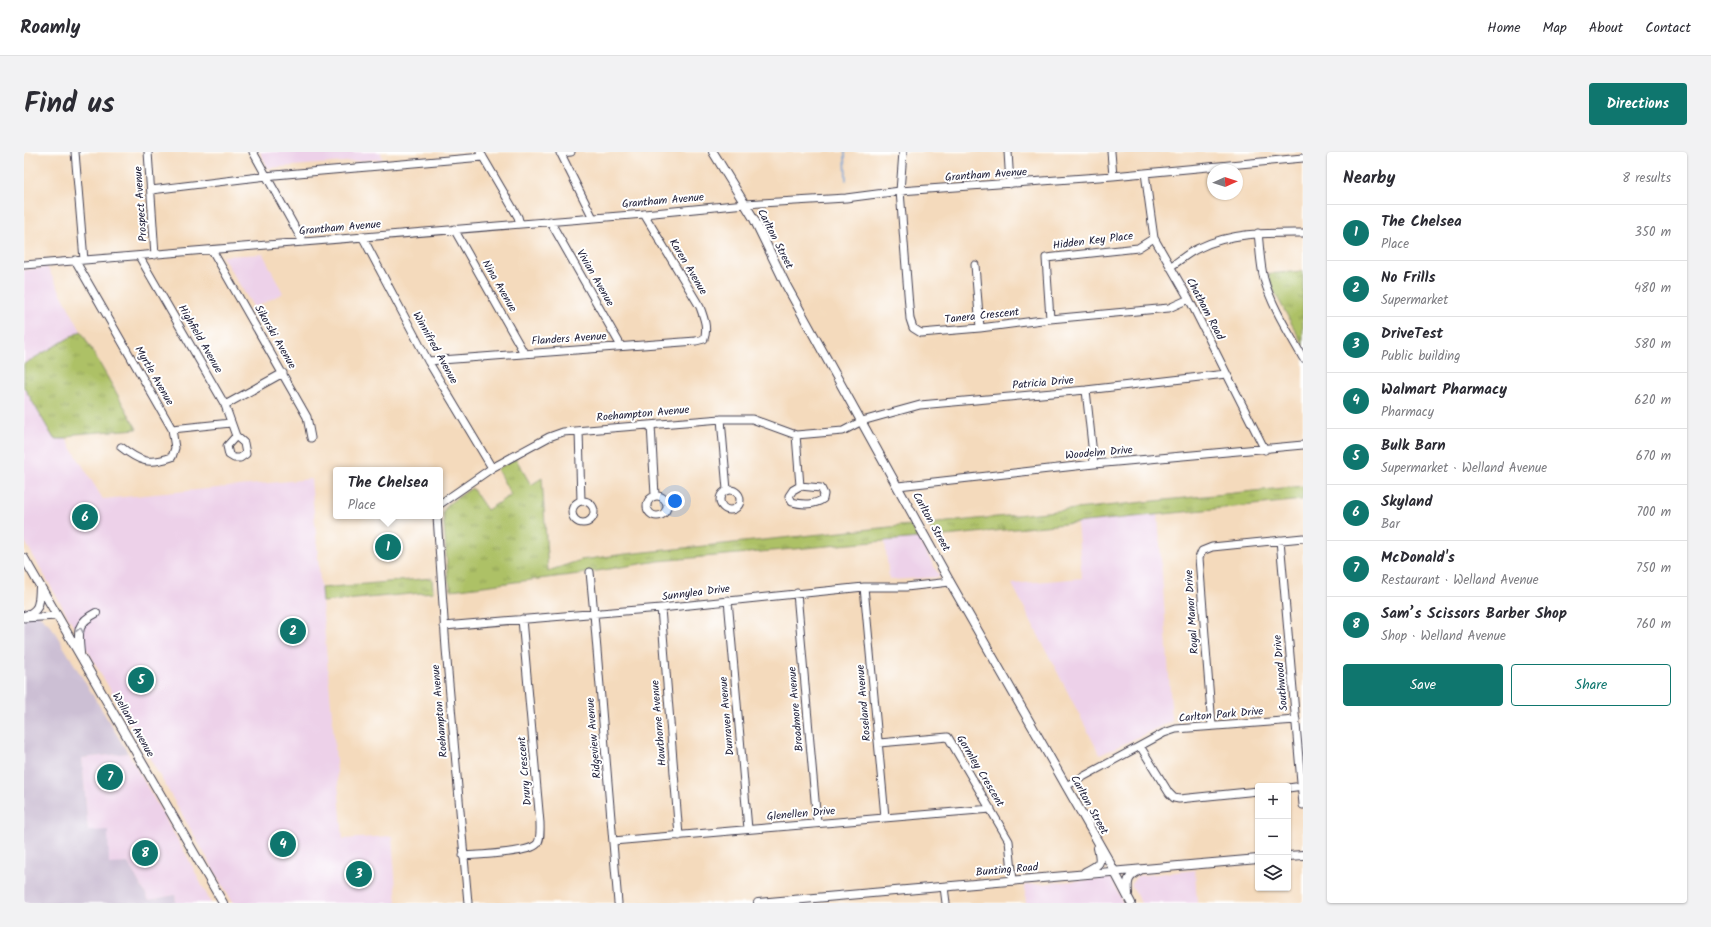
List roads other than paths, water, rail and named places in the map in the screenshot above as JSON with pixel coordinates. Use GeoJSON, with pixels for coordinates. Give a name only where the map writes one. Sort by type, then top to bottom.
{"type":"FeatureCollection","features":[{"type":"Feature","properties":{"kind":"main road","name":"Carlton Street"},"geometry":{"type":"LineString","coordinates":[[713,152],[754,219],[786,285],[950,582],[1129,900]]}},
{"type":"Feature","properties":{"kind":"main road","name":"Welland Avenue"},"geometry":{"type":"LineString","coordinates":[[24,558],[223,903]]}},
{"type":"Feature","properties":{"kind":"main road"},"geometry":{"type":"LineString","coordinates":[[24,617],[34,612],[38,607],[40,587]]}},
{"type":"Feature","properties":{"kind":"main road"},"geometry":{"type":"LineString","coordinates":[[81,655],[79,637],[81,624],[86,618],[96,613]]}},
{"type":"Feature","properties":{"kind":"main road"},"geometry":{"type":"LineString","coordinates":[[1079,874],[1096,867],[1099,863],[1100,857],[1097,841]]}},
{"type":"Feature","properties":{"kind":"main road"},"geometry":{"type":"LineString","coordinates":[[1291,856],[1303,855]]}},
{"type":"Feature","properties":{"kind":"main road","name":"Bunting Road"},"geometry":{"type":"LineString","coordinates":[[758,903],[1255,859]]}},
{"type":"Feature","properties":{"kind":"main road"},"geometry":{"type":"LineString","coordinates":[[1129,900],[1127,883],[1131,875],[1142,869]]}},
{"type":"Feature","properties":{"kind":"street"},"geometry":{"type":"LineString","coordinates":[[75,152],[84,260]]}},
{"type":"Feature","properties":{"kind":"street","name":"Prospect Avenue"},"geometry":{"type":"LineString","coordinates":[[148,152],[152,190],[155,255]]}},
{"type":"Feature","properties":{"kind":"street"},"geometry":{"type":"LineString","coordinates":[[253,152],[303,242]]}},
{"type":"Feature","properties":{"kind":"street"},"geometry":{"type":"LineString","coordinates":[[571,152],[560,152],[593,218]]}},
{"type":"Feature","properties":{"kind":"street"},"geometry":{"type":"LineString","coordinates":[[900,191],[904,152]]}},
{"type":"Feature","properties":{"kind":"street"},"geometry":{"type":"LineString","coordinates":[[1008,152],[1010,184]]}},
{"type":"Feature","properties":{"kind":"street"},"geometry":{"type":"LineString","coordinates":[[1111,152],[1114,176]]}},
{"type":"Feature","properties":{"kind":"street"},"geometry":{"type":"LineString","coordinates":[[152,190],[267,176],[482,155],[518,217],[520,224]]}},
{"type":"Feature","properties":{"kind":"street","name":"Grantham Avenue"},"geometry":{"type":"LineString","coordinates":[[24,265],[644,214],[745,204],[846,198],[900,191],[1114,176],[1303,158]]}},
{"type":"Feature","properties":{"kind":"street","name":"Chatham Road"},"geometry":{"type":"LineString","coordinates":[[1145,173],[1154,238],[1189,299],[1265,450]]}},
{"type":"Feature","properties":{"kind":"street","name":"Tanera Crescent"},"geometry":{"type":"LineString","coordinates":[[900,191],[910,319],[913,328],[921,333],[1169,308],[1189,299]]}},
{"type":"Feature","properties":{"kind":"street","name":"Karen Avenue"},"geometry":{"type":"LineString","coordinates":[[644,214],[700,308],[705,320],[706,333]]}},
{"type":"Feature","properties":{"kind":"street","name":"Vivian Avenue"},"geometry":{"type":"LineString","coordinates":[[550,221],[621,346]]}},
{"type":"Feature","properties":{"kind":"street","name":"Nina Avenue"},"geometry":{"type":"LineString","coordinates":[[454,229],[524,353]]}},
{"type":"Feature","properties":{"kind":"street"},"geometry":{"type":"LineString","coordinates":[[1258,233],[1264,278],[1269,294],[1279,316],[1303,358]]}},
{"type":"Feature","properties":{"kind":"street"},"geometry":{"type":"LineString","coordinates":[[1170,267],[1197,248],[1216,241],[1258,233],[1303,233]]}},
{"type":"Feature","properties":{"kind":"street","name":"Winnifred Avenue"},"geometry":{"type":"LineString","coordinates":[[362,236],[428,360],[492,468]]}},
{"type":"Feature","properties":{"kind":"street","name":"Hidden Key Place"},"geometry":{"type":"LineString","coordinates":[[1050,319],[1046,258],[1138,248],[1154,238]]}},
{"type":"Feature","properties":{"kind":"street","name":"Sikorski Avenue"},"geometry":{"type":"LineString","coordinates":[[212,250],[283,373],[306,417],[311,438]]}},
{"type":"Feature","properties":{"kind":"street","name":"Highfield Avenue"},"geometry":{"type":"LineString","coordinates":[[139,256],[226,405],[236,436]]}},
{"type":"Feature","properties":{"kind":"street","name":"Myrtle Avenue"},"geometry":{"type":"LineString","coordinates":[[75,260],[172,429],[175,448],[172,457],[164,460],[146,461],[136,459],[121,447]]}},
{"type":"Feature","properties":{"kind":"street"},"geometry":{"type":"LineString","coordinates":[[975,265],[980,328]]}},
{"type":"Feature","properties":{"kind":"street","name":"Flanders Avenue"},"geometry":{"type":"LineString","coordinates":[[428,360],[696,341],[704,339],[706,333]]}},
{"type":"Feature","properties":{"kind":"street"},"geometry":{"type":"LineString","coordinates":[[226,405],[283,373]]}},
{"type":"Feature","properties":{"kind":"street","name":"Patricia Drive"},"geometry":{"type":"LineString","coordinates":[[862,421],[920,405],[1086,390],[1226,374]]}},
{"type":"Feature","properties":{"kind":"street"},"geometry":{"type":"LineString","coordinates":[[1086,390],[1094,464]]}},
{"type":"Feature","properties":{"kind":"street"},"geometry":{"type":"LineString","coordinates":[[721,419],[727,490]]}},
{"type":"Feature","properties":{"kind":"street","name":"Roehampton Avenue"},"geometry":{"type":"LineString","coordinates":[[443,501],[492,468],[549,437],[563,432],[721,419],[752,419],[796,435],[843,431],[862,421]]}},
{"type":"Feature","properties":{"kind":"street"},"geometry":{"type":"LineString","coordinates":[[172,429],[231,423]]}},
{"type":"Feature","properties":{"kind":"street"},"geometry":{"type":"LineString","coordinates":[[651,425],[655,495]]}},
{"type":"Feature","properties":{"kind":"street"},"geometry":{"type":"LineString","coordinates":[[579,431],[582,501]]}},
{"type":"Feature","properties":{"kind":"street"},"geometry":{"type":"LineString","coordinates":[[796,435],[800,486]]}},
{"type":"Feature","properties":{"kind":"street","name":"Woodelm Drive"},"geometry":{"type":"LineString","coordinates":[[898,486],[1094,464],[1265,450],[1303,445]]}},
{"type":"Feature","properties":{"kind":"street","name":"Roehampton Avenue"},"geometry":{"type":"LineString","coordinates":[[437,519],[444,626],[468,903]]}},
{"type":"Feature","properties":{"kind":"street","name":"Royal Manor Drive"},"geometry":{"type":"LineString","coordinates":[[1212,726],[1199,558],[1202,551],[1212,547],[1303,538]]}},
{"type":"Feature","properties":{"kind":"street","name":"Southwood Drive"},"geometry":{"type":"LineString","coordinates":[[1280,540],[1303,805]]}},
{"type":"Feature","properties":{"kind":"street","name":"Ridgeview Avenue"},"geometry":{"type":"LineString","coordinates":[[590,572],[618,903]]}},
{"type":"Feature","properties":{"kind":"street","name":"Sunnylea Drive"},"geometry":{"type":"LineString","coordinates":[[444,626],[661,608],[864,587],[906,587],[950,582]]}},
{"type":"Feature","properties":{"kind":"street","name":"Roseland Avenue"},"geometry":{"type":"LineString","coordinates":[[864,587],[885,818]]}},
{"type":"Feature","properties":{"kind":"street","name":"Broadmore Avenue"},"geometry":{"type":"LineString","coordinates":[[798,593],[817,823]]}},
{"type":"Feature","properties":{"kind":"street","name":"Dunraven Avenue"},"geometry":{"type":"LineString","coordinates":[[728,600],[748,829]]}},
{"type":"Feature","properties":{"kind":"street","name":"Hawthorne Avenue"},"geometry":{"type":"LineString","coordinates":[[661,608],[679,836]]}},
{"type":"Feature","properties":{"kind":"street"},"geometry":{"type":"LineString","coordinates":[[24,617],[57,616]]}},
{"type":"Feature","properties":{"kind":"street","name":"Drury Crescent"},"geometry":{"type":"LineString","coordinates":[[463,856],[526,850],[536,846],[540,837],[522,619]]}},
{"type":"Feature","properties":{"kind":"street","name":"Carlton Park Drive"},"geometry":{"type":"LineString","coordinates":[[1066,786],[1164,733],[1176,729],[1296,720]]}},
{"type":"Feature","properties":{"kind":"street","name":"Gormley Crescent"},"geometry":{"type":"LineString","coordinates":[[879,743],[948,737],[1009,841],[1013,881]]}},
{"type":"Feature","properties":{"kind":"street"},"geometry":{"type":"LineString","coordinates":[[1140,746],[1169,793],[1174,798],[1179,799],[1255,791]]}},
{"type":"Feature","properties":{"kind":"street"},"geometry":{"type":"LineString","coordinates":[[1291,788],[1302,786]]}},
{"type":"Feature","properties":{"kind":"street","name":"Glenellen Drive"},"geometry":{"type":"LineString","coordinates":[[613,841],[991,809]]}},
{"type":"Feature","properties":{"kind":"street"},"geometry":{"type":"LineString","coordinates":[[944,887],[946,903]]}},
{"type":"Feature","properties":{"kind":"waterway"},"geometry":{"type":"LineString","coordinates":[[845,152],[846,180]]}},
{"type":"Feature","properties":{"kind":"place","name":"Skyland"},"geometry":{"type":"Point","coordinates":[85,517]}},
{"type":"Feature","properties":{"kind":"place","name":"The Chelsea"},"geometry":{"type":"Point","coordinates":[388,547]}},
{"type":"Feature","properties":{"kind":"place","name":"No Frills"},"geometry":{"type":"Point","coordinates":[293,631]}},
{"type":"Feature","properties":{"kind":"place","name":"Bulk Barn"},"geometry":{"type":"Point","coordinates":[141,680]}},
{"type":"Feature","properties":{"kind":"place","name":"McDonald's"},"geometry":{"type":"Point","coordinates":[110,777]}},
{"type":"Feature","properties":{"kind":"place","name":"Walmart Pharmacy"},"geometry":{"type":"Point","coordinates":[283,844]}},
{"type":"Feature","properties":{"kind":"place","name":"Sam’s Scissors Barber Shop"},"geometry":{"type":"Point","coordinates":[145,853]}},
{"type":"Feature","properties":{"kind":"place","name":"DriveTest"},"geometry":{"type":"Point","coordinates":[359,874]}}]}
